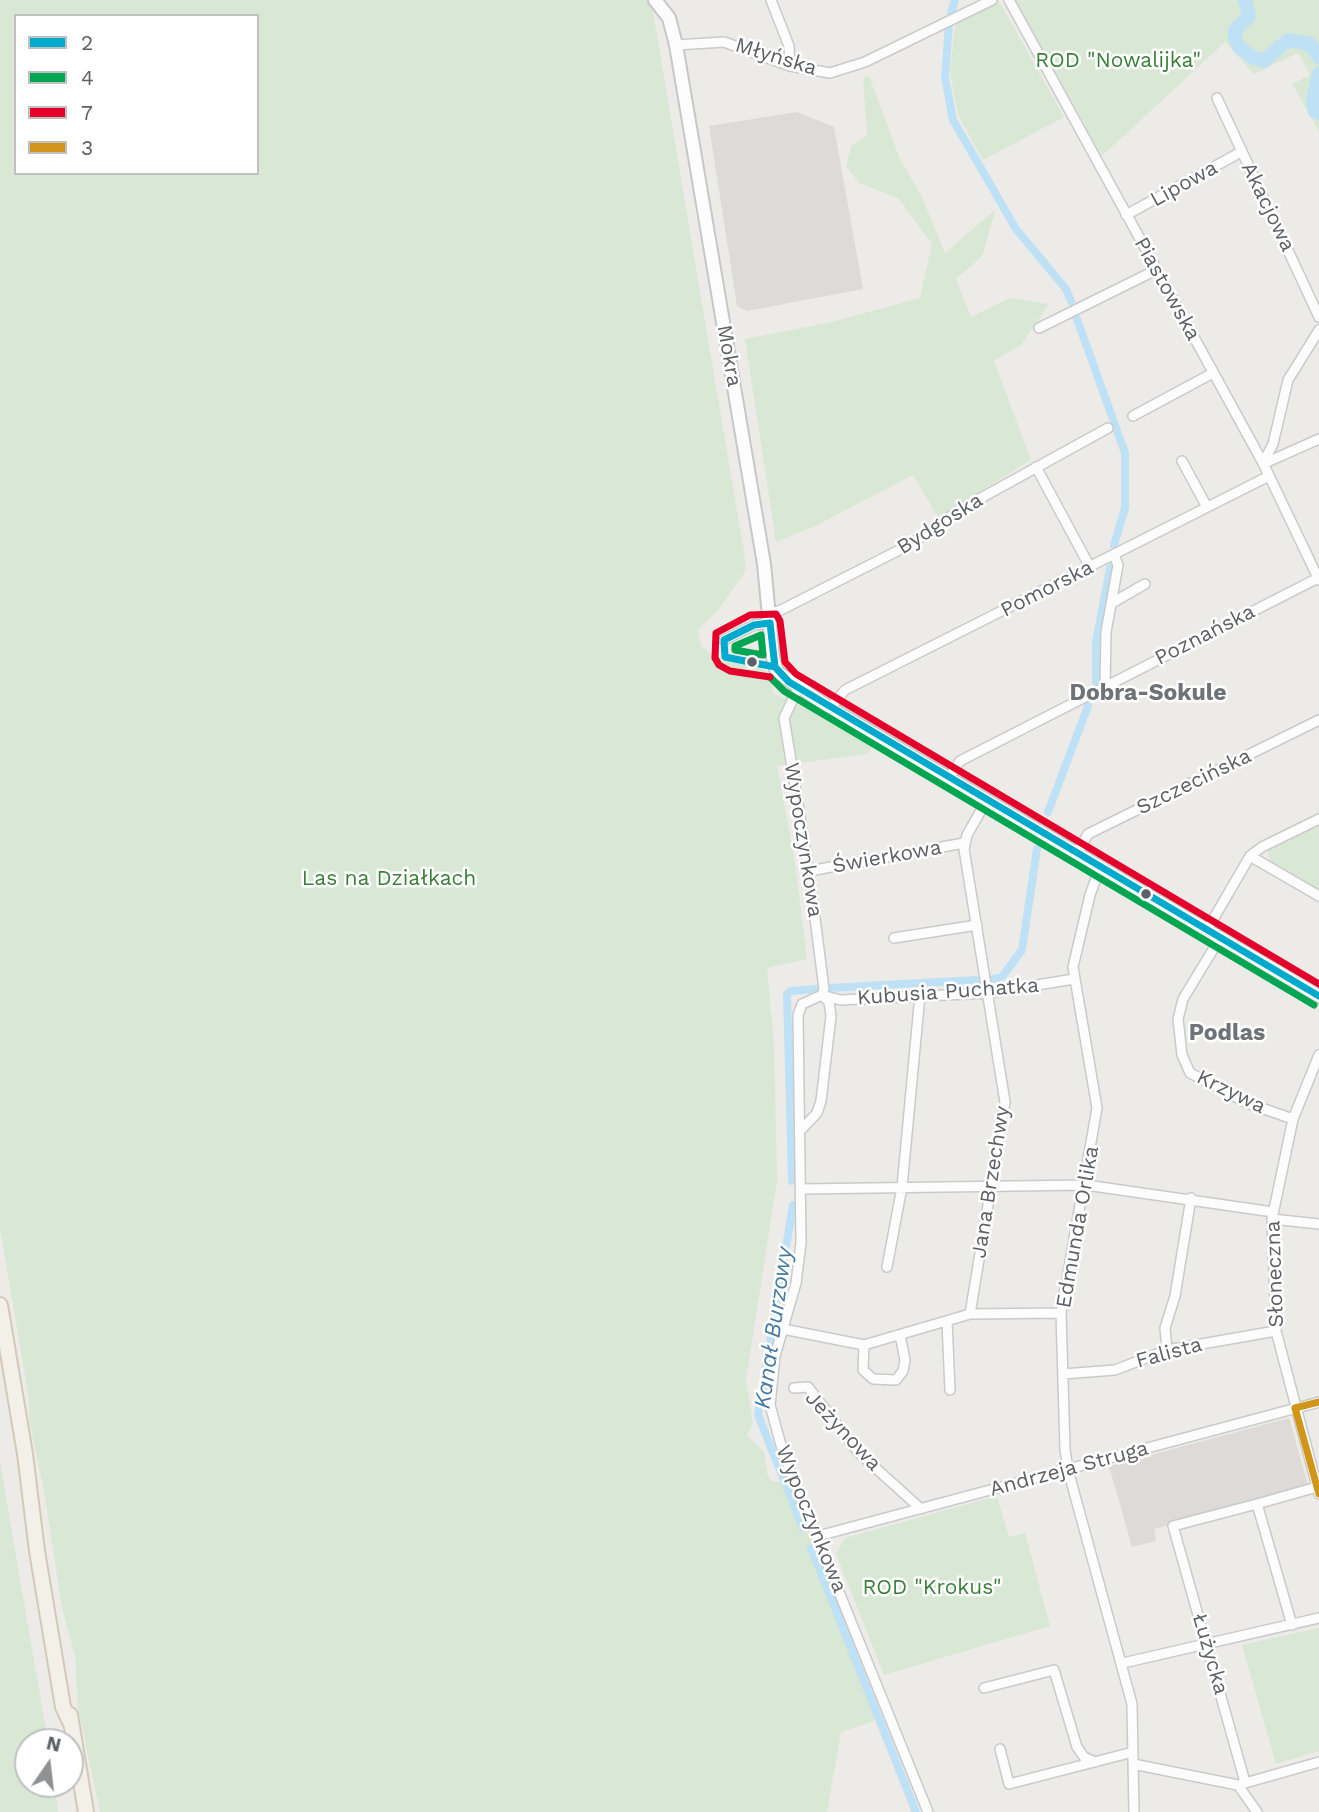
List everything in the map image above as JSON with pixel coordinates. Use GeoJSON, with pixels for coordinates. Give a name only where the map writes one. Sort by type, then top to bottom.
{"type":"FeatureCollection","features":[{"type":"Feature","properties":{"kind":"main road"},"geometry":{"type":"LineString","coordinates":[[0,1305],[63,1707],[71,1724],[86,1812]]}},
{"type":"Feature","properties":{"kind":"street"},"geometry":{"type":"LineString","coordinates":[[655,0],[669,18],[676,45]]}},
{"type":"Feature","properties":{"kind":"street"},"geometry":{"type":"LineString","coordinates":[[771,0],[789,47],[790,66]]}},
{"type":"Feature","properties":{"kind":"street","name":"Młyńska"},"geometry":{"type":"LineString","coordinates":[[676,45],[705,40],[724,42],[790,66],[830,73],[846,70],[992,0]]}},
{"type":"Feature","properties":{"kind":"street","name":"Piastowska"},"geometry":{"type":"LineString","coordinates":[[1009,0],[1263,463],[1318,579]]}},
{"type":"Feature","properties":{"kind":"street","name":"Mokra"},"geometry":{"type":"LineString","coordinates":[[676,45],[764,564],[775,667],[798,688]]}},
{"type":"Feature","properties":{"kind":"street","name":"Akacjowa"},"geometry":{"type":"LineString","coordinates":[[1217,98],[1319,317]]}},
{"type":"Feature","properties":{"kind":"street","name":"Lipowa"},"geometry":{"type":"LineString","coordinates":[[1125,215],[1241,152]]}},
{"type":"Feature","properties":{"kind":"street"},"geometry":{"type":"LineString","coordinates":[[1039,328],[1156,270]]}},
{"type":"Feature","properties":{"kind":"street"},"geometry":{"type":"LineString","coordinates":[[1263,463],[1273,444],[1288,380],[1319,330]]}},
{"type":"Feature","properties":{"kind":"street"},"geometry":{"type":"LineString","coordinates":[[1133,416],[1213,373]]}},
{"type":"Feature","properties":{"kind":"street","name":"Bydgoska"},"geometry":{"type":"LineString","coordinates":[[724,640],[911,544],[961,509],[1108,428]]}},
{"type":"Feature","properties":{"kind":"street"},"geometry":{"type":"LineString","coordinates":[[1263,463],[1319,439]]}},
{"type":"Feature","properties":{"kind":"street"},"geometry":{"type":"LineString","coordinates":[[1182,461],[1207,507]]}},
{"type":"Feature","properties":{"kind":"street"},"geometry":{"type":"LineString","coordinates":[[1036,467],[1090,567]]}},
{"type":"Feature","properties":{"kind":"street","name":"Pomorska"},"geometry":{"type":"LineString","coordinates":[[830,708],[845,690],[1269,476]]}},
{"type":"Feature","properties":{"kind":"street"},"geometry":{"type":"LineString","coordinates":[[1105,687],[1105,647],[1118,565],[1114,555]]}},
{"type":"Feature","properties":{"kind":"street","name":"Poznańska"},"geometry":{"type":"LineString","coordinates":[[949,778],[960,761],[1318,579]]}},
{"type":"Feature","properties":{"kind":"street"},"geometry":{"type":"LineString","coordinates":[[1112,603],[1145,584]]}},
{"type":"Feature","properties":{"kind":"street"},"geometry":{"type":"LineString","coordinates":[[798,688],[1319,996]]}},
{"type":"Feature","properties":{"kind":"street","name":"Wypoczynkowa"},"geometry":{"type":"LineString","coordinates":[[798,688],[784,718],[809,871],[824,982],[822,995]]}},
{"type":"Feature","properties":{"kind":"street","name":"Szczecińska"},"geometry":{"type":"LineString","coordinates":[[1077,853],[1093,832],[1319,720]]}},
{"type":"Feature","properties":{"kind":"street"},"geometry":{"type":"LineString","coordinates":[[964,843],[987,800]]}},
{"type":"Feature","properties":{"kind":"street"},"geometry":{"type":"LineString","coordinates":[[1207,930],[1250,856],[1262,847],[1319,819]]}},
{"type":"Feature","properties":{"kind":"street","name":"Świerkowa"},"geometry":{"type":"LineString","coordinates":[[809,871],[964,843]]}},
{"type":"Feature","properties":{"kind":"street","name":"Jana Brzechwy"},"geometry":{"type":"LineString","coordinates":[[964,843],[1005,1102],[970,1314]]}},
{"type":"Feature","properties":{"kind":"street"},"geometry":{"type":"LineString","coordinates":[[1250,856],[1319,896]]}},
{"type":"Feature","properties":{"kind":"street","name":"Edmunda Orlika"},"geometry":{"type":"LineString","coordinates":[[1100,867],[1073,967],[1097,1108],[1086,1185],[1061,1313],[1063,1374],[1068,1470],[1123,1663],[1132,1704],[1134,1812]]}},
{"type":"Feature","properties":{"kind":"street"},"geometry":{"type":"LineString","coordinates":[[894,938],[977,925]]}},
{"type":"Feature","properties":{"kind":"street","name":"Krzywa"},"geometry":{"type":"LineString","coordinates":[[1220,938],[1183,999],[1178,1020],[1182,1055],[1191,1073],[1247,1103],[1293,1119]]}},
{"type":"Feature","properties":{"kind":"street","name":"Kubusia Puchatka"},"geometry":{"type":"LineString","coordinates":[[822,995],[840,1000],[988,993],[1074,979]]}},
{"type":"Feature","properties":{"kind":"street","name":"Wypoczynkowa"},"geometry":{"type":"LineString","coordinates":[[822,995],[802,1004],[797,1015],[800,1255],[774,1364],[770,1405],[783,1456],[818,1536],[928,1812]]}},
{"type":"Feature","properties":{"kind":"street","name":"Wypoczynkowa"},"geometry":{"type":"LineString","coordinates":[[800,1131],[817,1113],[821,1101],[831,1016],[829,1002],[822,995]]}},
{"type":"Feature","properties":{"kind":"street"},"geometry":{"type":"LineString","coordinates":[[887,1268],[902,1187],[920,995]]}},
{"type":"Feature","properties":{"kind":"street","name":"Słoneczna"},"geometry":{"type":"LineString","coordinates":[[1318,1491],[1276,1331],[1273,1215],[1293,1119],[1319,1055]]}},
{"type":"Feature","properties":{"kind":"street"},"geometry":{"type":"LineString","coordinates":[[801,1189],[1086,1185],[1191,1198],[1319,1224]]}},
{"type":"Feature","properties":{"kind":"street"},"geometry":{"type":"LineString","coordinates":[[1167,1350],[1165,1328],[1175,1296],[1191,1198]]}},
{"type":"Feature","properties":{"kind":"street"},"geometry":{"type":"LineString","coordinates":[[783,1329],[864,1345],[970,1314],[1061,1313]]}},
{"type":"Feature","properties":{"kind":"street"},"geometry":{"type":"LineString","coordinates":[[947,1321],[950,1390]]}},
{"type":"Feature","properties":{"kind":"street","name":"Falista"},"geometry":{"type":"LineString","coordinates":[[1063,1374],[1115,1370],[1167,1350],[1276,1331]]}},
{"type":"Feature","properties":{"kind":"street"},"geometry":{"type":"LineString","coordinates":[[864,1345],[863,1370],[873,1380],[896,1380],[903,1371],[905,1360],[900,1335]]}},
{"type":"Feature","properties":{"kind":"street","name":"Jeżynowa"},"geometry":{"type":"LineString","coordinates":[[794,1388],[808,1387],[859,1453],[921,1509]]}},
{"type":"Feature","properties":{"kind":"street","name":"Andrzeja Struga"},"geometry":{"type":"LineString","coordinates":[[818,1536],[1319,1402]]}},
{"type":"Feature","properties":{"kind":"street"},"geometry":{"type":"LineString","coordinates":[[1292,1625],[1257,1504],[1318,1491]]}},
{"type":"Feature","properties":{"kind":"street","name":"Łużycka"},"geometry":{"type":"LineString","coordinates":[[1242,1784],[1208,1644],[1173,1526],[1257,1504]]}},
{"type":"Feature","properties":{"kind":"street"},"geometry":{"type":"LineString","coordinates":[[1123,1663],[1319,1618]]}},
{"type":"Feature","properties":{"kind":"street"},"geometry":{"type":"LineString","coordinates":[[984,1688],[1054,1670],[1077,1747],[1084,1757],[1096,1762]]}},
{"type":"Feature","properties":{"kind":"street"},"geometry":{"type":"LineString","coordinates":[[1000,1749],[1009,1784],[1133,1752]]}},
{"type":"Feature","properties":{"kind":"street"},"geometry":{"type":"LineString","coordinates":[[1133,1764],[1242,1784],[1319,1762]]}},
{"type":"Feature","properties":{"kind":"street"},"geometry":{"type":"LineString","coordinates":[[1242,1784],[1257,1812]]}},
{"type":"Feature","properties":{"kind":"shaded area"},"geometry":{"type":"Polygon","coordinates":[[[797,112],[834,127],[863,289],[747,311],[737,306],[709,126],[797,112]]]}},
{"type":"Feature","properties":{"kind":"shaded area"},"geometry":{"type":"Polygon","coordinates":[[[1289,1418],[1309,1488],[1154,1529],[1156,1541],[1132,1547],[1109,1466],[1289,1418]]]}},
{"type":"Feature","properties":{"kind":"green space","name":"Las na Działkach"},"geometry":{"type":"Polygon","coordinates":[[[0,0],[649,0],[745,558],[745,572],[718,610],[698,629],[701,646],[714,656],[757,664],[771,676],[773,693],[784,698],[794,691],[878,740],[867,754],[777,766],[795,862],[807,959],[767,968],[774,1044],[777,1181],[746,1380],[753,1423],[747,1435],[764,1452],[768,1476],[772,1482],[781,1481],[797,1518],[804,1512],[855,1638],[844,1636],[851,1644],[881,1715],[874,1721],[841,1732],[827,1812],[100,1812],[78,1708],[75,1656],[62,1608],[44,1491],[29,1420],[29,1399],[0,1228],[0,0]]]}},
{"type":"Feature","properties":{"kind":"green space","name":"ROD \"Nowalijka\""},"geometry":{"type":"Polygon","coordinates":[[[1015,0],[1319,0],[1319,131],[1292,84],[1310,75],[1298,53],[1254,74],[1225,42],[1102,156],[1015,0]]]}},
{"type":"Feature","properties":{"kind":"green space","name":"ROD \"Nowalijka\""},"geometry":{"type":"Polygon","coordinates":[[[999,1],[1064,117],[983,160],[958,115],[950,72],[955,25],[999,1]]]}},
{"type":"Feature","properties":{"kind":"green space"},"geometry":{"type":"Polygon","coordinates":[[[869,76],[900,159],[921,195],[945,253],[996,209],[982,256],[956,279],[971,317],[1010,298],[1049,304],[1021,345],[994,361],[1031,460],[938,517],[913,475],[815,526],[776,542],[745,339],[832,322],[920,298],[932,244],[898,198],[859,183],[846,166],[851,146],[867,135],[863,78],[869,76]]]}},
{"type":"Feature","properties":{"kind":"green space"},"geometry":{"type":"Polygon","coordinates":[[[1319,824],[1319,890],[1270,861],[1268,853],[1271,847],[1319,824]]]}},
{"type":"Feature","properties":{"kind":"green space"},"geometry":{"type":"Polygon","coordinates":[[[0,1462],[46,1728],[14,1728],[14,1798],[56,1798],[58,1812],[0,1812],[0,1462]]]}},
{"type":"Feature","properties":{"kind":"green space","name":"ROD \"Krokus\""},"geometry":{"type":"Polygon","coordinates":[[[997,1496],[1009,1537],[1025,1533],[1050,1626],[884,1675],[836,1554],[845,1538],[997,1496]]]}},
{"type":"Feature","properties":{"kind":"green space"},"geometry":{"type":"Polygon","coordinates":[[[1319,1628],[1319,1751],[1276,1764],[1242,1645],[1319,1628]]]}},
{"type":"Feature","properties":{"kind":"waterway","name":"Kanał Burzowy"},"geometry":{"type":"LineString","coordinates":[[951,13],[955,0]]}},
{"type":"Feature","properties":{"kind":"waterway"},"geometry":{"type":"LineString","coordinates":[[1245,0],[1249,16],[1235,30],[1239,47],[1252,57],[1264,61],[1288,40],[1310,44],[1319,57]]}},
{"type":"Feature","properties":{"kind":"waterway","name":"Kanał Burzowy"},"geometry":{"type":"LineString","coordinates":[[949,25],[945,77],[953,120],[1016,229],[1066,289],[1071,301]]}},
{"type":"Feature","properties":{"kind":"waterway"},"geometry":{"type":"LineString","coordinates":[[1319,73],[1313,102],[1315,112],[1319,113]]}},
{"type":"Feature","properties":{"kind":"waterway","name":"Kanał Burzowy"},"geometry":{"type":"LineString","coordinates":[[1077,319],[1125,453],[1125,508],[1114,545]]}},
{"type":"Feature","properties":{"kind":"waterway","name":"Kanał Burzowy"},"geometry":{"type":"LineString","coordinates":[[1096,682],[1096,642],[1110,568]]}},
{"type":"Feature","properties":{"kind":"waterway","name":"Kanał Burzowy"},"geometry":{"type":"LineString","coordinates":[[1048,812],[1088,706]]}},
{"type":"Feature","properties":{"kind":"waterway","name":"Kanał Burzowy"},"geometry":{"type":"LineString","coordinates":[[994,979],[1002,977],[1022,950],[1037,849]]}},
{"type":"Feature","properties":{"kind":"waterway","name":"Kanał Burzowy"},"geometry":{"type":"LineString","coordinates":[[830,988],[976,980]]}},
{"type":"Feature","properties":{"kind":"waterway","name":"Kanał Burzowy"},"geometry":{"type":"LineString","coordinates":[[792,1181],[787,994],[791,991],[818,989]]}},
{"type":"Feature","properties":{"kind":"waterway","name":"Kanał Burzowy"},"geometry":{"type":"LineString","coordinates":[[793,1205],[758,1415],[803,1528]]}},
{"type":"Feature","properties":{"kind":"waterway","name":"Kanał Burzowy"},"geometry":{"type":"LineString","coordinates":[[811,1548],[916,1812]]}},
{"type":"Feature","properties":{"kind":"transit line","name":"7"},"geometry":{"type":"LineString","coordinates":[[770,677],[730,671],[719,665],[715,658],[716,633],[750,615],[776,614],[780,621],[785,662],[796,674],[1319,984]]}},
{"type":"Feature","properties":{"kind":"transit line","name":"2"},"geometry":{"type":"LineString","coordinates":[[770,623],[775,667],[725,657],[724,640],[754,625],[770,623]]}},
{"type":"Feature","properties":{"kind":"transit line","name":"4"},"geometry":{"type":"LineString","coordinates":[[761,635],[763,655],[735,650],[735,646],[761,635]]}},
{"type":"Feature","properties":{"kind":"transit line","name":"2"},"geometry":{"type":"LineString","coordinates":[[775,667],[789,682],[1319,996]]}},
{"type":"Feature","properties":{"kind":"transit line","name":"4"},"geometry":{"type":"LineString","coordinates":[[770,677],[784,691],[1314,1005]]}},
{"type":"Feature","properties":{"kind":"transit line","name":"3"},"geometry":{"type":"LineString","coordinates":[[1319,1402],[1295,1408],[1319,1494]]}},
{"type":"Feature","properties":{"kind":"district","name":"Dobra-Sokule"},"geometry":{"type":"Point","coordinates":[1148,693]}},
{"type":"Feature","properties":{"kind":"district","name":"Podlas"},"geometry":{"type":"Point","coordinates":[1227,1033]}}]}
